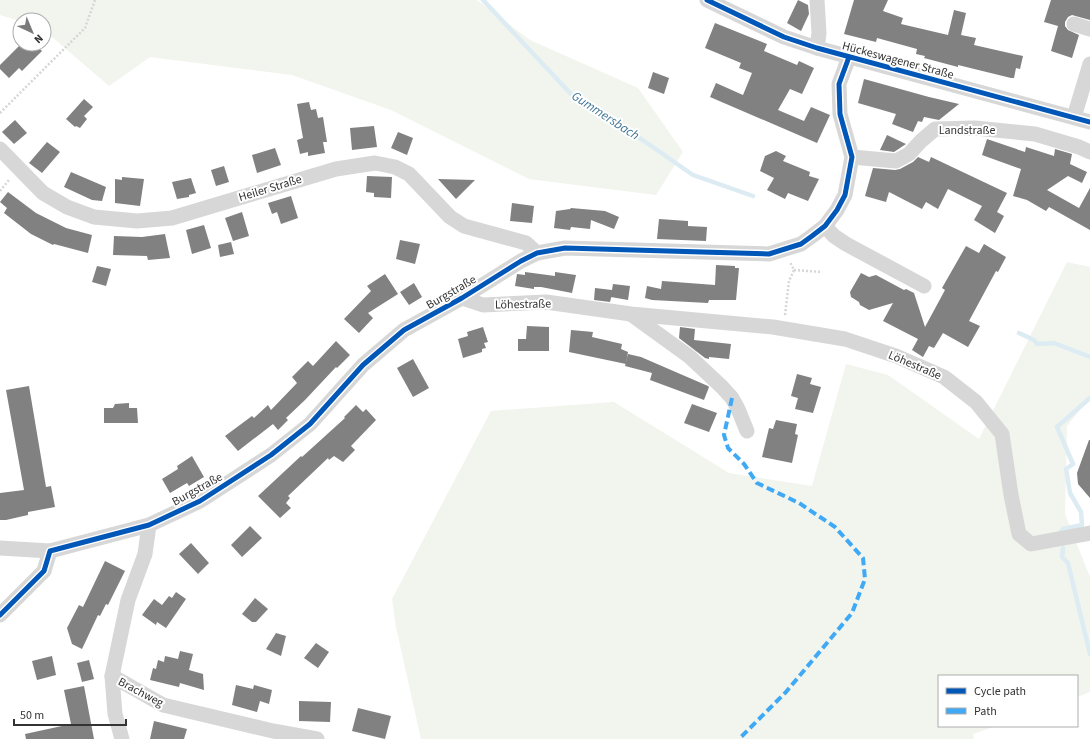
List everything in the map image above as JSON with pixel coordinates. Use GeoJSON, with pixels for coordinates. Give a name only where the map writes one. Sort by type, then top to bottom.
{"type":"FeatureCollection","features":[{"type":"Feature","properties":{"kind":"street","name":"Hückeswagener Straße"},"geometry":{"type":"LineString","coordinates":[[706,0],[784,37],[818,48],[1090,122]]}},
{"type":"Feature","properties":{"kind":"street"},"geometry":{"type":"LineString","coordinates":[[817,0],[819,33],[818,48]]}},
{"type":"Feature","properties":{"kind":"street"},"geometry":{"type":"LineString","coordinates":[[1074,24],[1090,29]]}},
{"type":"Feature","properties":{"kind":"street","name":"Burgstraße"},"geometry":{"type":"LineString","coordinates":[[50,551],[149,525],[200,501],[272,455],[310,424],[363,365],[404,330],[462,298],[521,261],[537,253],[565,248],[769,254],[801,244],[825,226],[837,210],[845,195],[852,157],[840,114],[839,84],[849,57]]}},
{"type":"Feature","properties":{"kind":"street"},"geometry":{"type":"LineString","coordinates":[[1074,118],[1090,64]]}},
{"type":"Feature","properties":{"kind":"street","name":"Landstraße"},"geometry":{"type":"LineString","coordinates":[[852,157],[896,161],[909,154],[935,129],[975,128],[1035,134],[1079,147],[1090,152]]}},
{"type":"Feature","properties":{"kind":"street","name":"Heiler Straße"},"geometry":{"type":"LineString","coordinates":[[0,149],[43,193],[67,207],[94,217],[137,221],[172,218],[336,168],[375,163],[388,165],[409,174],[450,217],[464,226],[526,243],[537,253]]}},
{"type":"Feature","properties":{"kind":"street"},"geometry":{"type":"LineString","coordinates":[[825,226],[834,236],[846,244],[924,286]]}},
{"type":"Feature","properties":{"kind":"street","name":"Löhestraße"},"geometry":{"type":"LineString","coordinates":[[462,298],[483,305],[546,302],[631,314],[784,329],[845,339],[896,356],[944,377],[976,402],[1002,434],[1011,495],[1019,534],[1031,544],[1090,532]]}},
{"type":"Feature","properties":{"kind":"street","name":"Löhestraße"},"geometry":{"type":"LineString","coordinates":[[631,314],[690,357],[722,387],[732,398],[747,431]]}},
{"type":"Feature","properties":{"kind":"street","name":"Brachweg"},"geometry":{"type":"LineString","coordinates":[[149,525],[145,554],[128,600],[112,676],[163,705],[273,731],[317,739]]}},
{"type":"Feature","properties":{"kind":"street"},"geometry":{"type":"LineString","coordinates":[[0,548],[50,551],[44,571],[0,615]]}},
{"type":"Feature","properties":{"kind":"street"},"geometry":{"type":"LineString","coordinates":[[112,676],[115,714],[122,739]]}},
{"type":"Feature","properties":{"kind":"path"},"geometry":{"type":"LineString","coordinates":[[0,113],[85,28],[95,0]]}},
{"type":"Feature","properties":{"kind":"path"},"geometry":{"type":"LineString","coordinates":[[784,249],[794,270]]}},
{"type":"Feature","properties":{"kind":"path"},"geometry":{"type":"LineString","coordinates":[[794,270],[821,272]]}},
{"type":"Feature","properties":{"kind":"path"},"geometry":{"type":"LineString","coordinates":[[784,329],[789,280],[794,270]]}},
{"type":"Feature","properties":{"kind":"shaded area"},"geometry":{"type":"Polygon","coordinates":[[[0,0],[477,0],[530,40],[638,88],[683,152],[656,195],[529,179],[391,110],[292,75],[150,57],[109,86],[52,37],[52,12],[12,12],[12,19],[0,15],[0,0]]]}},
{"type":"Feature","properties":{"kind":"shaded area"},"geometry":{"type":"Polygon","coordinates":[[[1067,262],[1090,267],[1090,397],[1067,426],[1065,514],[1090,577],[1090,692],[1078,697],[1078,675],[938,675],[938,727],[993,727],[973,734],[974,739],[421,739],[396,627],[392,599],[491,411],[614,402],[729,473],[812,486],[846,364],[888,375],[979,439],[1067,262]]]}},
{"type":"Feature","properties":{"kind":"building"},"geometry":{"type":"Polygon","coordinates":[[[798,0],[808,5],[809,14],[801,31],[787,23],[798,0]]]}},
{"type":"Feature","properties":{"kind":"building"},"geometry":{"type":"Polygon","coordinates":[[[854,0],[888,0],[883,11],[903,18],[901,24],[948,35],[954,10],[966,13],[961,35],[976,38],[974,45],[1023,56],[1020,69],[1016,68],[1014,78],[1011,78],[924,58],[925,56],[916,54],[917,49],[877,38],[876,42],[844,34],[854,0]]]}},
{"type":"Feature","properties":{"kind":"building"},"geometry":{"type":"Polygon","coordinates":[[[1051,0],[1090,0],[1090,20],[1072,15],[1068,17],[1065,22],[1065,26],[1068,30],[1079,35],[1072,58],[1051,51],[1058,26],[1044,22],[1051,0]]]}},
{"type":"Feature","properties":{"kind":"building"},"geometry":{"type":"Polygon","coordinates":[[[715,23],[767,44],[764,51],[797,65],[799,61],[814,68],[802,94],[790,89],[778,110],[804,121],[811,107],[830,115],[817,143],[710,97],[716,83],[743,95],[752,73],[739,68],[741,63],[705,48],[715,23]]]}},
{"type":"Feature","properties":{"kind":"building"},"geometry":{"type":"Polygon","coordinates":[[[13,52],[41,52],[22,71],[19,68],[9,78],[0,69],[0,65],[13,52]]]}},
{"type":"Feature","properties":{"kind":"building"},"geometry":{"type":"Polygon","coordinates":[[[653,72],[669,78],[664,94],[648,88],[653,72]]]}},
{"type":"Feature","properties":{"kind":"building"},"geometry":{"type":"Polygon","coordinates":[[[864,79],[959,104],[939,120],[924,117],[922,122],[918,121],[913,132],[892,124],[896,114],[858,103],[864,79]]]}},
{"type":"Feature","properties":{"kind":"building"},"geometry":{"type":"Polygon","coordinates":[[[84,99],[93,107],[84,116],[87,119],[80,128],[75,127],[66,119],[84,99]]]}},
{"type":"Feature","properties":{"kind":"building"},"geometry":{"type":"Polygon","coordinates":[[[309,102],[311,110],[316,109],[318,118],[323,117],[327,142],[323,142],[325,153],[308,156],[308,152],[300,154],[297,140],[303,138],[297,104],[309,102]]]}},
{"type":"Feature","properties":{"kind":"building"},"geometry":{"type":"Polygon","coordinates":[[[15,120],[27,133],[14,144],[2,132],[15,120]]]}},
{"type":"Feature","properties":{"kind":"building"},"geometry":{"type":"Polygon","coordinates":[[[374,126],[377,147],[352,150],[350,128],[374,126]]]}},
{"type":"Feature","properties":{"kind":"building"},"geometry":{"type":"Polygon","coordinates":[[[398,132],[413,138],[407,155],[391,148],[398,132]]]}},
{"type":"Feature","properties":{"kind":"building"},"geometry":{"type":"Polygon","coordinates":[[[887,135],[906,144],[894,152],[880,150],[887,135]]]}},
{"type":"Feature","properties":{"kind":"building"},"geometry":{"type":"Polygon","coordinates":[[[987,139],[1025,152],[1026,147],[1054,156],[1055,149],[1072,154],[1070,164],[1087,172],[1082,183],[1068,176],[1047,190],[1079,208],[1090,188],[1090,230],[1049,207],[1046,211],[1027,200],[1013,196],[1021,169],[982,155],[987,139]]]}},
{"type":"Feature","properties":{"kind":"building"},"geometry":{"type":"Polygon","coordinates":[[[47,142],[60,152],[42,173],[29,163],[47,142]]]}},
{"type":"Feature","properties":{"kind":"building"},"geometry":{"type":"Polygon","coordinates":[[[275,148],[281,165],[257,173],[252,155],[275,148]]]}},
{"type":"Feature","properties":{"kind":"building"},"geometry":{"type":"Polygon","coordinates":[[[776,151],[786,156],[783,161],[810,172],[809,176],[819,179],[808,201],[788,193],[785,199],[767,190],[774,178],[760,171],[765,156],[776,151]]]}},
{"type":"Feature","properties":{"kind":"building"},"geometry":{"type":"Polygon","coordinates":[[[918,157],[929,162],[931,157],[1007,193],[997,212],[1004,216],[995,233],[974,220],[982,206],[948,189],[938,209],[926,202],[922,209],[889,192],[886,202],[865,196],[873,168],[900,169],[913,162],[918,157]]]}},
{"type":"Feature","properties":{"kind":"building"},"geometry":{"type":"Polygon","coordinates":[[[224,166],[229,182],[216,186],[211,170],[224,166]]]}},
{"type":"Feature","properties":{"kind":"building"},"geometry":{"type":"Polygon","coordinates":[[[71,172],[106,187],[102,201],[92,200],[64,187],[71,172]]]}},
{"type":"Feature","properties":{"kind":"building"},"geometry":{"type":"Polygon","coordinates":[[[367,176],[392,177],[391,198],[374,197],[374,193],[366,192],[367,176]]]}},
{"type":"Feature","properties":{"kind":"building"},"geometry":{"type":"Polygon","coordinates":[[[122,177],[144,179],[140,206],[115,203],[115,179],[122,180],[122,177]]]}},
{"type":"Feature","properties":{"kind":"building"},"geometry":{"type":"Polygon","coordinates":[[[191,178],[196,193],[189,195],[189,197],[177,199],[172,182],[191,178]]]}},
{"type":"Feature","properties":{"kind":"building"},"geometry":{"type":"Polygon","coordinates":[[[438,179],[475,180],[456,199],[438,179]]]}},
{"type":"Feature","properties":{"kind":"building"},"geometry":{"type":"Polygon","coordinates":[[[8,192],[36,213],[66,228],[92,235],[88,253],[53,245],[31,234],[4,213],[7,208],[0,202],[8,192]]]}},
{"type":"Feature","properties":{"kind":"building"},"geometry":{"type":"Polygon","coordinates":[[[291,196],[298,218],[281,224],[277,212],[272,214],[268,203],[291,196]]]}},
{"type":"Feature","properties":{"kind":"building"},"geometry":{"type":"Polygon","coordinates":[[[512,203],[534,206],[532,223],[510,221],[512,203]]]}},
{"type":"Feature","properties":{"kind":"building"},"geometry":{"type":"Polygon","coordinates":[[[571,208],[605,211],[619,217],[614,229],[591,220],[590,229],[571,227],[570,230],[554,228],[556,211],[571,208]]]}},
{"type":"Feature","properties":{"kind":"building"},"geometry":{"type":"Polygon","coordinates":[[[242,212],[249,236],[233,241],[225,218],[242,212]]]}},
{"type":"Feature","properties":{"kind":"building"},"geometry":{"type":"Polygon","coordinates":[[[659,219],[688,221],[688,226],[707,227],[706,241],[657,239],[659,219]]]}},
{"type":"Feature","properties":{"kind":"building"},"geometry":{"type":"Polygon","coordinates":[[[204,225],[211,248],[192,254],[186,230],[204,225]]]}},
{"type":"Feature","properties":{"kind":"building"},"geometry":{"type":"Polygon","coordinates":[[[165,234],[170,258],[148,260],[147,256],[113,255],[114,236],[142,237],[165,234]]]}},
{"type":"Feature","properties":{"kind":"building"},"geometry":{"type":"Polygon","coordinates":[[[400,240],[420,244],[415,264],[396,259],[400,240]]]}},
{"type":"Feature","properties":{"kind":"building"},"geometry":{"type":"Polygon","coordinates":[[[231,242],[234,254],[220,257],[218,245],[231,242]]]}},
{"type":"Feature","properties":{"kind":"building"},"geometry":{"type":"Polygon","coordinates":[[[984,244],[1006,257],[998,272],[996,271],[969,321],[980,326],[968,347],[943,333],[934,348],[929,346],[923,357],[912,350],[918,339],[883,321],[893,303],[869,310],[860,305],[859,302],[851,297],[850,292],[861,273],[869,277],[876,275],[904,290],[906,289],[914,293],[925,327],[945,290],[942,288],[966,246],[979,253],[984,244]]]}},
{"type":"Feature","properties":{"kind":"building"},"geometry":{"type":"Polygon","coordinates":[[[716,265],[735,266],[735,268],[739,268],[736,300],[709,300],[708,303],[652,300],[645,298],[647,286],[661,289],[662,281],[715,285],[716,265]]]}},
{"type":"Feature","properties":{"kind":"building"},"geometry":{"type":"Polygon","coordinates":[[[97,266],[111,269],[106,286],[92,282],[97,266]]]}},
{"type":"Feature","properties":{"kind":"building"},"geometry":{"type":"Polygon","coordinates":[[[525,272],[555,276],[555,272],[576,275],[572,293],[541,287],[534,287],[534,289],[515,286],[517,274],[525,275],[525,272]]]}},
{"type":"Feature","properties":{"kind":"building"},"geometry":{"type":"Polygon","coordinates":[[[385,274],[398,294],[368,313],[373,318],[359,333],[344,319],[371,291],[367,286],[385,274]]]}},
{"type":"Feature","properties":{"kind":"building"},"geometry":{"type":"Polygon","coordinates":[[[414,283],[422,297],[409,305],[400,292],[414,283]]]}},
{"type":"Feature","properties":{"kind":"building"},"geometry":{"type":"Polygon","coordinates":[[[613,284],[630,286],[628,300],[611,297],[610,302],[594,300],[595,288],[612,290],[613,284]]]}},
{"type":"Feature","properties":{"kind":"building"},"geometry":{"type":"Polygon","coordinates":[[[527,326],[549,327],[549,351],[518,351],[518,339],[526,339],[527,326]]]}},
{"type":"Feature","properties":{"kind":"building"},"geometry":{"type":"Polygon","coordinates":[[[483,327],[488,342],[484,343],[486,348],[482,349],[482,352],[463,358],[458,339],[468,336],[467,332],[483,327]]]}},
{"type":"Feature","properties":{"kind":"building"},"geometry":{"type":"Polygon","coordinates":[[[680,327],[695,329],[694,340],[731,344],[729,359],[705,358],[679,338],[680,327]]]}},
{"type":"Feature","properties":{"kind":"building"},"geometry":{"type":"Polygon","coordinates":[[[571,330],[593,332],[592,337],[622,344],[621,349],[628,352],[626,364],[569,352],[571,330]]]}},
{"type":"Feature","properties":{"kind":"building"},"geometry":{"type":"Polygon","coordinates":[[[336,341],[350,355],[337,368],[336,367],[286,418],[288,420],[278,430],[273,424],[238,451],[225,436],[252,416],[254,418],[268,405],[271,410],[297,383],[292,377],[308,361],[313,366],[336,341]]]}},
{"type":"Feature","properties":{"kind":"building"},"geometry":{"type":"Polygon","coordinates":[[[628,354],[641,357],[708,386],[709,387],[704,400],[650,380],[652,373],[625,366],[628,354]]]}},
{"type":"Feature","properties":{"kind":"building"},"geometry":{"type":"Polygon","coordinates":[[[413,359],[429,388],[413,397],[397,368],[413,359]]]}},
{"type":"Feature","properties":{"kind":"building"},"geometry":{"type":"Polygon","coordinates":[[[797,374],[812,378],[810,384],[821,387],[813,413],[795,409],[798,398],[791,396],[797,374]]]}},
{"type":"Feature","properties":{"kind":"building"},"geometry":{"type":"Polygon","coordinates":[[[29,386],[46,487],[51,486],[55,507],[28,512],[28,515],[0,520],[0,493],[24,490],[6,390],[29,386]]]}},
{"type":"Feature","properties":{"kind":"building"},"geometry":{"type":"Polygon","coordinates":[[[129,403],[129,408],[137,408],[138,423],[104,423],[104,408],[113,408],[115,404],[129,403]]]}},
{"type":"Feature","properties":{"kind":"building"},"geometry":{"type":"Polygon","coordinates":[[[692,404],[717,413],[709,432],[684,423],[692,404]]]}},
{"type":"Feature","properties":{"kind":"building"},"geometry":{"type":"Polygon","coordinates":[[[356,405],[363,412],[366,409],[376,420],[351,446],[355,450],[343,462],[334,456],[329,460],[328,458],[288,496],[290,498],[286,503],[291,508],[280,518],[258,496],[345,418],[344,417],[356,405]]]}},
{"type":"Feature","properties":{"kind":"building"},"geometry":{"type":"Polygon","coordinates":[[[776,420],[797,424],[795,434],[798,435],[792,463],[762,457],[769,428],[773,429],[776,420]]]}},
{"type":"Feature","properties":{"kind":"building"},"geometry":{"type":"Polygon","coordinates":[[[1089,440],[1090,498],[1078,484],[1077,473],[1089,440]]]}},
{"type":"Feature","properties":{"kind":"building"},"geometry":{"type":"Polygon","coordinates":[[[192,456],[204,477],[189,486],[187,483],[170,493],[162,479],[178,469],[177,466],[192,456]]]}},
{"type":"Feature","properties":{"kind":"building"},"geometry":{"type":"Polygon","coordinates":[[[250,526],[262,538],[242,557],[231,545],[250,526]]]}},
{"type":"Feature","properties":{"kind":"building"},"geometry":{"type":"Polygon","coordinates":[[[191,543],[209,563],[198,574],[179,554],[191,543]]]}},
{"type":"Feature","properties":{"kind":"building"},"geometry":{"type":"Polygon","coordinates":[[[105,561],[125,571],[108,605],[106,604],[100,616],[98,615],[82,649],[72,644],[67,628],[79,605],[83,607],[105,561]]]}},
{"type":"Feature","properties":{"kind":"building"},"geometry":{"type":"Polygon","coordinates":[[[176,592],[186,599],[166,628],[157,622],[156,625],[142,615],[154,599],[162,605],[169,596],[172,598],[176,592]]]}},
{"type":"Feature","properties":{"kind":"building"},"geometry":{"type":"Polygon","coordinates":[[[255,598],[268,609],[256,622],[252,622],[242,614],[255,598]]]}},
{"type":"Feature","properties":{"kind":"building"},"geometry":{"type":"Polygon","coordinates":[[[276,633],[286,636],[281,656],[266,649],[276,633]]]}},
{"type":"Feature","properties":{"kind":"building"},"geometry":{"type":"Polygon","coordinates":[[[316,643],[329,652],[318,668],[304,658],[316,643]]]}},
{"type":"Feature","properties":{"kind":"building"},"geometry":{"type":"Polygon","coordinates":[[[180,651],[193,654],[189,670],[203,674],[204,690],[180,683],[179,687],[150,680],[153,668],[156,669],[158,660],[164,662],[165,656],[178,659],[180,651]]]}},
{"type":"Feature","properties":{"kind":"building"},"geometry":{"type":"Polygon","coordinates":[[[52,656],[56,675],[37,680],[32,661],[52,656]]]}},
{"type":"Feature","properties":{"kind":"building"},"geometry":{"type":"Polygon","coordinates":[[[89,660],[94,679],[82,682],[77,663],[89,660]]]}},
{"type":"Feature","properties":{"kind":"building"},"geometry":{"type":"Polygon","coordinates":[[[236,685],[253,689],[254,685],[272,690],[269,704],[260,701],[257,712],[232,705],[236,685]]]}},
{"type":"Feature","properties":{"kind":"building"},"geometry":{"type":"Polygon","coordinates":[[[84,686],[94,739],[26,739],[25,734],[71,724],[64,690],[84,686]]]}},
{"type":"Feature","properties":{"kind":"building"},"geometry":{"type":"Polygon","coordinates":[[[299,701],[331,702],[330,722],[299,721],[299,701]]]}},
{"type":"Feature","properties":{"kind":"building"},"geometry":{"type":"Polygon","coordinates":[[[358,708],[391,716],[385,739],[352,731],[358,708]]]}},
{"type":"Feature","properties":{"kind":"building"},"geometry":{"type":"Polygon","coordinates":[[[154,721],[187,729],[184,739],[150,739],[154,721]]]}},
{"type":"Feature","properties":{"kind":"waterway","name":"Gummersbach"},"geometry":{"type":"LineString","coordinates":[[483,0],[570,93],[608,116],[693,175],[753,196]]}},
{"type":"Feature","properties":{"kind":"waterway","name":"Gummersbach"},"geometry":{"type":"LineString","coordinates":[[1019,333],[1034,340],[1037,344],[1054,343],[1090,357]]}},
{"type":"Feature","properties":{"kind":"waterway","name":"Gummersbach"},"geometry":{"type":"LineString","coordinates":[[1060,533],[1063,529],[1082,525],[1081,512],[1070,493],[1066,469],[1073,464],[1057,427],[1090,398]]}},
{"type":"Feature","properties":{"kind":"waterway","name":"Gummersbach"},"geometry":{"type":"LineString","coordinates":[[1063,548],[1062,557],[1068,563],[1090,654]]}},
{"type":"Feature","properties":{"kind":"marked path"},"geometry":{"type":"LineString","coordinates":[[732,398],[724,435],[728,448],[744,464],[757,483],[799,503],[835,527],[863,558],[865,579],[852,613],[786,692],[739,739]]}},
{"type":"Feature","properties":{"kind":"cycle path"},"geometry":{"type":"LineString","coordinates":[[707,0],[784,37],[817,48],[1090,122]]}},
{"type":"Feature","properties":{"kind":"cycle path"},"geometry":{"type":"LineString","coordinates":[[0,615],[44,571],[50,551],[149,525],[200,501],[271,455],[310,424],[363,365],[404,330],[462,298],[521,261],[537,253],[565,248],[769,254],[801,244],[825,226],[837,210],[845,195],[852,157],[840,114],[839,84],[849,57]]}}]}
